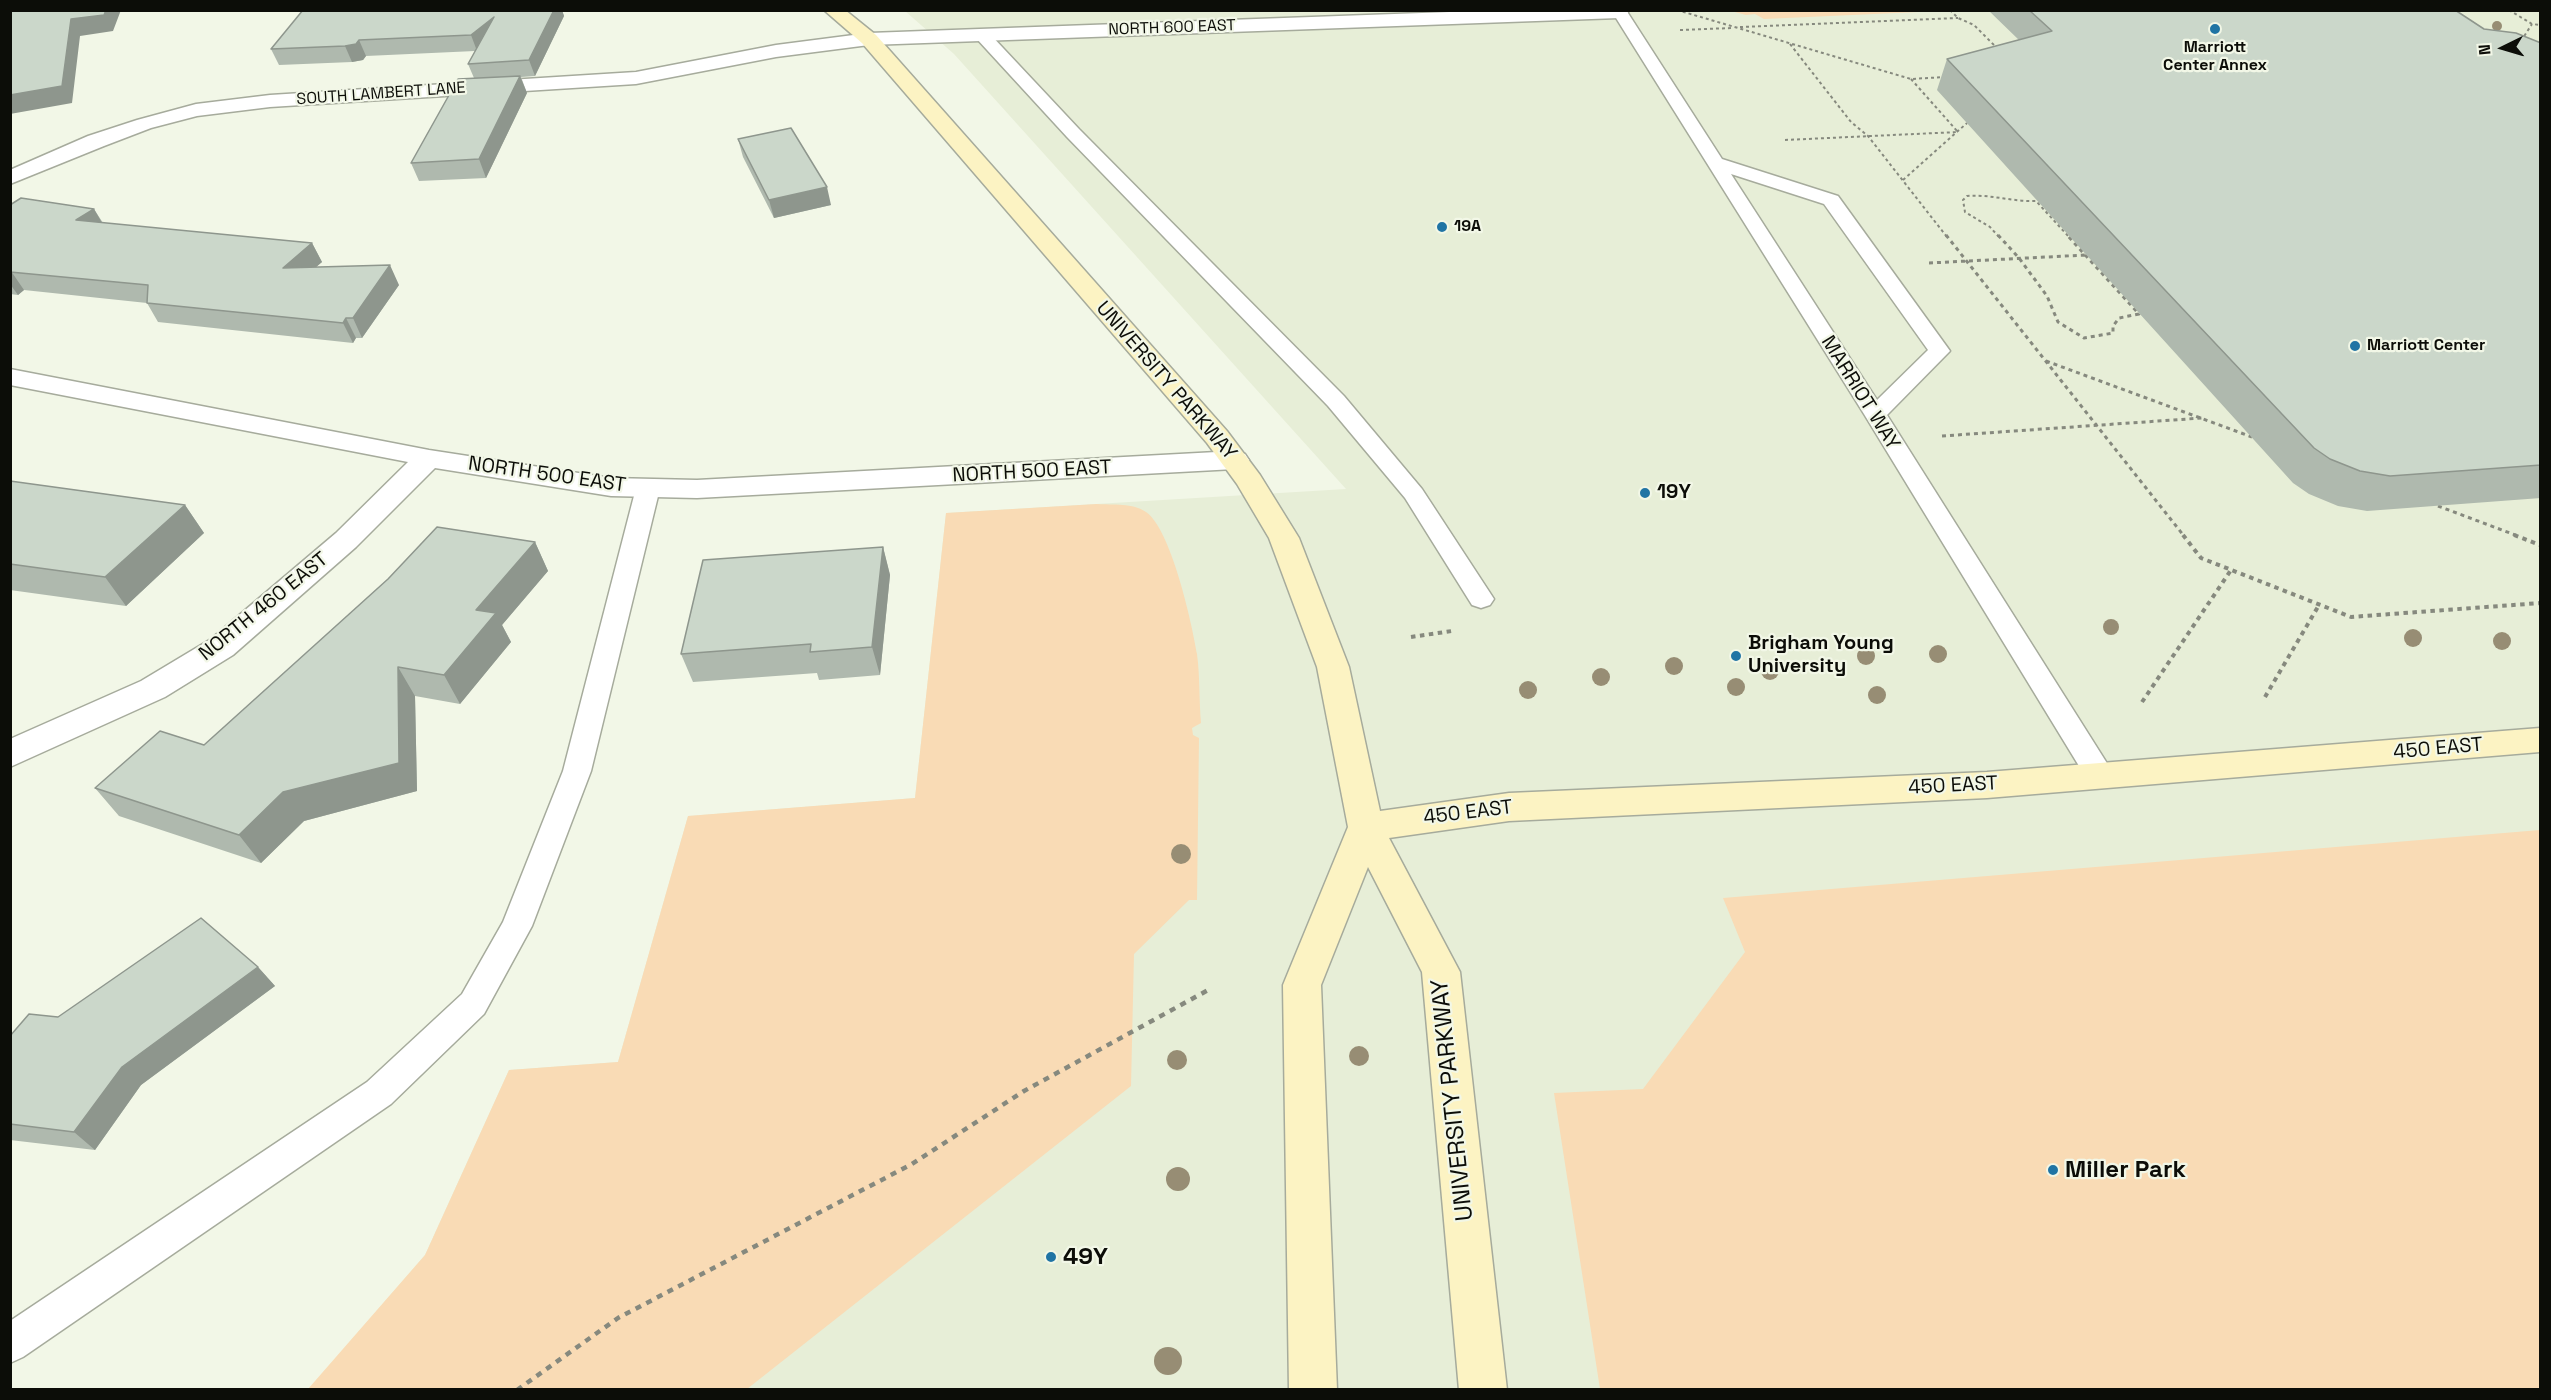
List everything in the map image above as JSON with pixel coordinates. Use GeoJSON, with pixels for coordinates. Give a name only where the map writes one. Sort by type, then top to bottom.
{"type":"FeatureCollection","features":[{"type":"Feature","properties":{"kind":"main road","name":"UNIVERSITY PARKWAY"},"geometry":{"type":"LineString","coordinates":[[833,10],[869,39],[1235,460],[1284,538],[1333,667],[1366,827],[1441,972],[1483,1389]]}},
{"type":"Feature","properties":{"kind":"main road","name":"450 EAST"},"geometry":{"type":"LineString","coordinates":[[1366,827],[1509,807],[1987,785],[2541,740]]}},
{"type":"Feature","properties":{"kind":"main road"},"geometry":{"type":"LineString","coordinates":[[1314,1389],[1302,985],[1366,827]]}},
{"type":"Feature","properties":{"kind":"street","name":"NORTH 600 EAST"},"geometry":{"type":"LineString","coordinates":[[869,39],[1618,11]]}},
{"type":"Feature","properties":{"kind":"street","name":"SOUTH LAMBERT LANE"},"geometry":{"type":"LineString","coordinates":[[10,178],[96,141],[144,124],[196,110],[270,101],[636,78],[776,51],[869,39]]}},
{"type":"Feature","properties":{"kind":"street","name":"NORTH 500 EAST"},"geometry":{"type":"LineString","coordinates":[[10,377],[429,458],[611,488],[697,489],[1235,460]]}},
{"type":"Feature","properties":{"kind":"street","name":"NORTH 460 EAST"},"geometry":{"type":"LineString","coordinates":[[10,754],[153,689],[222,647],[346,540],[429,458]]}},
{"type":"Feature","properties":{"kind":"lane","name":"MARRIOT WAY"},"geometry":{"type":"LineString","coordinates":[[1618,11],[1875,414],[2100,776]]}},
{"type":"Feature","properties":{"kind":"lane"},"geometry":{"type":"LineString","coordinates":[[982,34],[1073,133],[1336,401],[1414,494],[1480,599]]}},
{"type":"Feature","properties":{"kind":"lane"},"geometry":{"type":"LineString","coordinates":[[1716,163],[1831,200],[1939,351],[1875,414]]}},
{"type":"Feature","properties":{"kind":"lane"},"geometry":{"type":"LineString","coordinates":[[10,1344],[379,1093],[474,1004],[517,926],[577,771],[648,488]]}},
{"type":"Feature","properties":{"kind":"path"},"geometry":{"type":"LineString","coordinates":[[1677,10],[1911,79],[1955,76]]}},
{"type":"Feature","properties":{"kind":"path"},"geometry":{"type":"LineString","coordinates":[[1950,10],[1958,18],[1974,25],[1998,49]]}},
{"type":"Feature","properties":{"kind":"path"},"geometry":{"type":"LineString","coordinates":[[2510,10],[2532,24],[2541,25]]}},
{"type":"Feature","properties":{"kind":"path"},"geometry":{"type":"LineString","coordinates":[[1679,30],[1958,18]]}},
{"type":"Feature","properties":{"kind":"path"},"geometry":{"type":"LineString","coordinates":[[2520,42],[2532,24]]}},
{"type":"Feature","properties":{"kind":"path"},"geometry":{"type":"LineString","coordinates":[[1790,44],[1851,122],[1868,136],[2201,558],[2350,617],[2541,603]]}},
{"type":"Feature","properties":{"kind":"path"},"geometry":{"type":"LineString","coordinates":[[1911,79],[1958,132]]}},
{"type":"Feature","properties":{"kind":"path"},"geometry":{"type":"LineString","coordinates":[[1903,180],[1967,123]]}},
{"type":"Feature","properties":{"kind":"path"},"geometry":{"type":"LineString","coordinates":[[1777,140],[1958,132]]}},
{"type":"Feature","properties":{"kind":"path"},"geometry":{"type":"LineString","coordinates":[[1979,195],[2018,202],[2036,201],[2139,314],[2119,318],[2113,326],[2113,333],[2084,338],[2058,322],[2047,296],[2019,258],[1990,227],[1971,218],[1965,212],[1963,200],[1967,196],[1979,195]]}},
{"type":"Feature","properties":{"kind":"path"},"geometry":{"type":"LineString","coordinates":[[1928,263],[2086,255]]}},
{"type":"Feature","properties":{"kind":"path"},"geometry":{"type":"LineString","coordinates":[[2046,360],[2252,437]]}},
{"type":"Feature","properties":{"kind":"path"},"geometry":{"type":"LineString","coordinates":[[1942,436],[2202,418]]}},
{"type":"Feature","properties":{"kind":"path"},"geometry":{"type":"LineString","coordinates":[[2438,506],[2541,545]]}},
{"type":"Feature","properties":{"kind":"path"},"geometry":{"type":"LineString","coordinates":[[2142,702],[2231,570]]}},
{"type":"Feature","properties":{"kind":"path"},"geometry":{"type":"LineString","coordinates":[[2265,697],[2319,605]]}},
{"type":"Feature","properties":{"kind":"path"},"geometry":{"type":"LineString","coordinates":[[1411,637],[1460,629]]}},
{"type":"Feature","properties":{"kind":"path"},"geometry":{"type":"LineString","coordinates":[[517,1389],[618,1318],[912,1164],[1024,1091],[1210,989]]}},
{"type":"Feature","properties":{"kind":"shaded area"},"geometry":{"type":"Polygon","coordinates":[[[1940,10],[1764,19],[1755,14],[1746,15],[1731,11],[1940,10]]]}},
{"type":"Feature","properties":{"kind":"shaded area","name":"Brigham Young University"},"geometry":{"type":"Polygon","coordinates":[[[905,11],[2540,11],[2540,1389],[308,1390],[425,1255],[509,1070],[618,1062],[688,816],[915,798],[946,513],[1346,489],[954,54],[905,11]]]}},
{"type":"Feature","properties":{"kind":"shaded area"},"geometry":{"type":"Polygon","coordinates":[[[1097,504],[1135,507],[1146,512],[1155,522],[1164,537],[1179,578],[1199,671],[1201,723],[1192,728],[1193,735],[1199,738],[1197,900],[1189,900],[1134,954],[1131,1086],[747,1389],[308,1389],[425,1255],[509,1070],[618,1062],[688,816],[915,798],[946,513],[1097,504]]]}},
{"type":"Feature","properties":{"kind":"shaded area","name":"Miller Park"},"geometry":{"type":"Polygon","coordinates":[[[2540,830],[2540,1389],[1600,1389],[1554,1093],[1643,1089],[1745,952],[1723,898],[2540,830]]]}},
{"type":"Feature","properties":{"kind":"building"},"geometry":{"type":"Polygon","coordinates":[[[10,10],[106,10],[104,15],[71,19],[62,86],[10,95],[10,10]]]}},
{"type":"Feature","properties":{"kind":"building"},"geometry":{"type":"Polygon","coordinates":[[[303,10],[554,10],[529,60],[468,64],[494,17],[471,35],[359,40],[356,44],[345,46],[271,49],[303,10]]]}},
{"type":"Feature","properties":{"kind":"building","name":"Marriott Center"},"geometry":{"type":"Polygon","coordinates":[[[2029,10],[2455,10],[2484,29],[2516,33],[2541,43],[2541,465],[2390,476],[2360,471],[2330,459],[2314,448],[1947,59],[2052,31],[2029,10]]]}},
{"type":"Feature","properties":{"kind":"building"},"geometry":{"type":"Polygon","coordinates":[[[520,76],[479,159],[411,163],[458,79],[520,76]]]}},
{"type":"Feature","properties":{"kind":"building"},"geometry":{"type":"Polygon","coordinates":[[[791,128],[827,187],[769,200],[738,139],[791,128]]]}},
{"type":"Feature","properties":{"kind":"building"},"geometry":{"type":"Polygon","coordinates":[[[21,198],[94,209],[76,220],[312,243],[283,268],[390,265],[353,318],[346,318],[343,323],[147,303],[148,285],[10,272],[10,205],[21,198]]]}},
{"type":"Feature","properties":{"kind":"building"},"geometry":{"type":"Polygon","coordinates":[[[10,481],[185,505],[105,577],[10,564],[10,481]]]}},
{"type":"Feature","properties":{"kind":"building"},"geometry":{"type":"Polygon","coordinates":[[[437,527],[535,542],[476,610],[496,613],[444,675],[398,667],[399,763],[283,792],[239,835],[95,788],[160,731],[204,745],[388,579],[437,527]]]}},
{"type":"Feature","properties":{"kind":"building"},"geometry":{"type":"Polygon","coordinates":[[[883,547],[872,647],[810,652],[811,644],[681,654],[703,560],[883,547]]]}},
{"type":"Feature","properties":{"kind":"building"},"geometry":{"type":"Polygon","coordinates":[[[201,918],[258,967],[122,1067],[74,1132],[10,1124],[10,1036],[29,1014],[58,1017],[201,918]]]}},
{"type":"Feature","properties":{"kind":"place","name":"Marriott Center Annex"},"geometry":{"type":"Point","coordinates":[2215,29]}},
{"type":"Feature","properties":{"kind":"place","name":"19A"},"geometry":{"type":"Point","coordinates":[1442,227]}},
{"type":"Feature","properties":{"kind":"place","name":"Marriott Center"},"geometry":{"type":"Point","coordinates":[2355,346]}},
{"type":"Feature","properties":{"kind":"place","name":"19Y"},"geometry":{"type":"Point","coordinates":[1645,493]}},
{"type":"Feature","properties":{"kind":"place","name":"Brigham Young University"},"geometry":{"type":"Point","coordinates":[1736,656]}},
{"type":"Feature","properties":{"kind":"place","name":"Miller Park"},"geometry":{"type":"Point","coordinates":[2053,1170]}},
{"type":"Feature","properties":{"kind":"place","name":"49Y"},"geometry":{"type":"Point","coordinates":[1051,1257]}}]}
